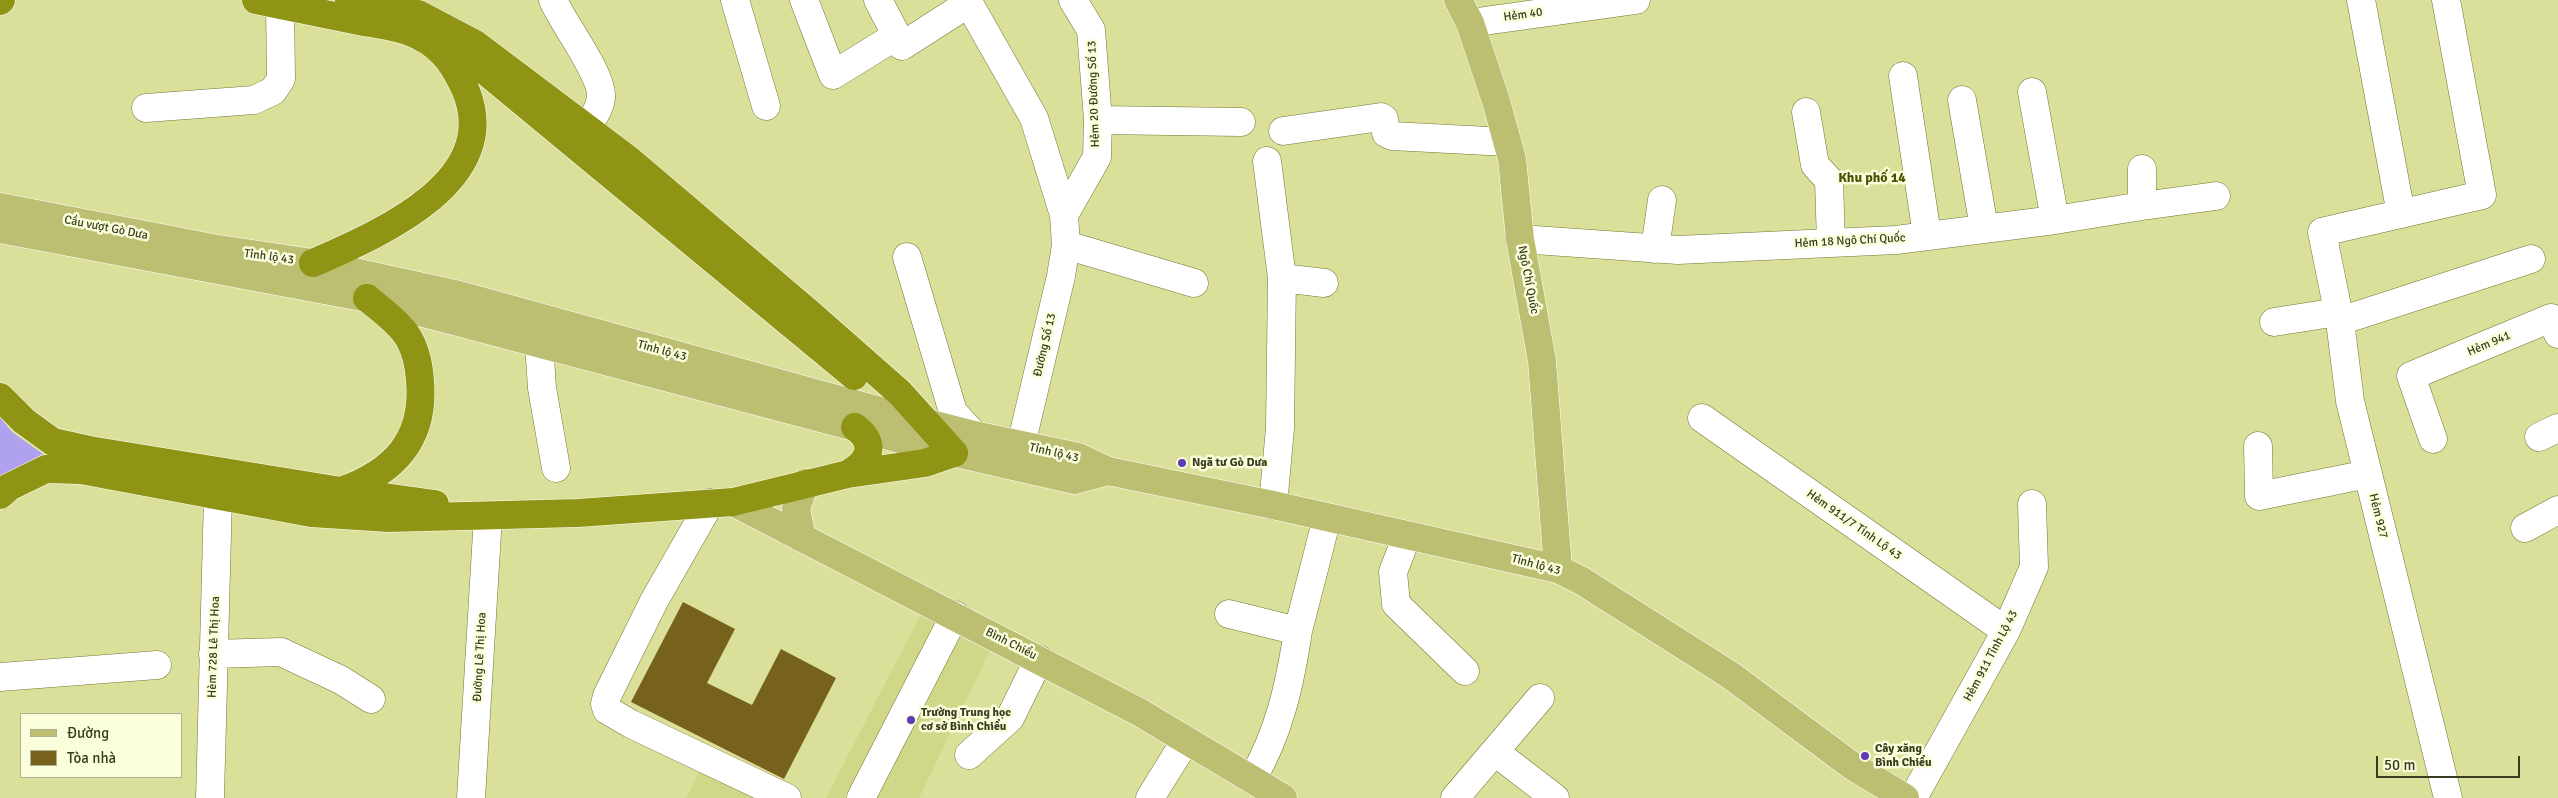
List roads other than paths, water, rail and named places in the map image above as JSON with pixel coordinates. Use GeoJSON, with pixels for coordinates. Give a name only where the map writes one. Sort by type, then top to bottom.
{"type":"FeatureCollection","features":[{"type":"Feature","properties":{"kind":"highway"},"geometry":{"type":"LineString","coordinates":[[349,0],[418,14],[444,26],[475,44],[586,127],[629,160],[900,393],[938,442]]}},
{"type":"Feature","properties":{"kind":"highway"},"geometry":{"type":"LineString","coordinates":[[268,2],[312,6],[421,36],[445,55],[460,77],[472,115],[466,154],[457,173],[427,200],[375,236],[313,263]]}},
{"type":"Feature","properties":{"kind":"highway"},"geometry":{"type":"LineString","coordinates":[[445,55],[456,55],[484,70],[902,417],[938,442]]}},
{"type":"Feature","properties":{"kind":"highway"},"geometry":{"type":"LineString","coordinates":[[342,491],[365,482],[388,467],[406,447],[415,431],[420,414],[420,369],[406,335],[390,316],[367,298]]}},
{"type":"Feature","properties":{"kind":"highway"},"geometry":{"type":"LineString","coordinates":[[0,397],[24,422],[53,442],[89,450],[342,491],[431,503],[484,516]]}},
{"type":"Feature","properties":{"kind":"highway"},"geometry":{"type":"LineString","coordinates":[[848,474],[863,462],[868,448],[868,440],[855,427]]}},
{"type":"Feature","properties":{"kind":"highway"},"geometry":{"type":"LineString","coordinates":[[0,495],[9,487],[46,469],[81,470],[311,513],[389,518],[578,513],[722,503],[848,474],[925,463],[938,442]]}},
{"type":"Feature","properties":{"kind":"main road","name":"Ngô Chí Quốc"},"geometry":{"type":"LineString","coordinates":[[1464,11],[1512,159],[1520,239],[1542,361],[1558,569]]}},
{"type":"Feature","properties":{"kind":"main road","name":"Cầu vượt Gò Dưa"},"geometry":{"type":"LineString","coordinates":[[0,207],[212,258]]}},
{"type":"Feature","properties":{"kind":"main road","name":"Cầu vượt Gò Dưa"},"geometry":{"type":"LineString","coordinates":[[0,230],[212,258]]}},
{"type":"Feature","properties":{"kind":"main road","name":"Tỉnh lộ 43"},"geometry":{"type":"LineString","coordinates":[[212,258],[313,263],[459,296],[902,417]]}},
{"type":"Feature","properties":{"kind":"main road","name":"Tỉnh lộ 43"},"geometry":{"type":"LineString","coordinates":[[212,258],[855,427],[938,442],[1075,480],[1108,471]]}},
{"type":"Feature","properties":{"kind":"main road","name":"Tỉnh lộ 43"},"geometry":{"type":"LineString","coordinates":[[938,442],[974,435],[1078,457],[1108,471],[1273,505],[1558,569],[1582,581],[1730,675],[1851,765],[1905,798]]}},
{"type":"Feature","properties":{"kind":"main road"},"geometry":{"type":"LineString","coordinates":[[802,538],[796,509],[805,483]]}},
{"type":"Feature","properties":{"kind":"main road","name":"Bình Chiểu"},"geometry":{"type":"LineString","coordinates":[[722,503],[802,538],[1039,659],[1139,712],[1283,798]]}},
{"type":"Feature","properties":{"kind":"street"},"geometry":{"type":"LineString","coordinates":[[553,0],[575,36],[600,88],[599,106],[586,127]]}},
{"type":"Feature","properties":{"kind":"street"},"geometry":{"type":"LineString","coordinates":[[735,0],[766,106]]}},
{"type":"Feature","properties":{"kind":"street"},"geometry":{"type":"LineString","coordinates":[[804,0],[833,75],[896,36]]}},
{"type":"Feature","properties":{"kind":"street"},"geometry":{"type":"LineString","coordinates":[[878,0],[902,46],[968,1]]}},
{"type":"Feature","properties":{"kind":"street","name":"Hẻm 20 Đường Số 13"},"geometry":{"type":"LineString","coordinates":[[1064,215],[1097,157],[1098,120],[1091,30],[1075,0]]}},
{"type":"Feature","properties":{"kind":"street","name":"Hẻm 40"},"geometry":{"type":"LineString","coordinates":[[1464,11],[1636,0]]}},
{"type":"Feature","properties":{"kind":"street"},"geometry":{"type":"LineString","coordinates":[[2361,0],[2401,214],[2482,195],[2446,0]]}},
{"type":"Feature","properties":{"kind":"street","name":"Đường Số 13"},"geometry":{"type":"LineString","coordinates":[[968,1],[1034,118],[1064,215],[1066,245],[1021,445]]}},
{"type":"Feature","properties":{"kind":"street"},"geometry":{"type":"LineString","coordinates":[[146,108],[254,100],[273,91],[281,79],[268,2]]}},
{"type":"Feature","properties":{"kind":"street"},"geometry":{"type":"LineString","coordinates":[[1903,76],[1927,235]]}},
{"type":"Feature","properties":{"kind":"street"},"geometry":{"type":"LineString","coordinates":[[2032,92],[2055,220]]}},
{"type":"Feature","properties":{"kind":"street"},"geometry":{"type":"LineString","coordinates":[[1962,100],[1984,228]]}},
{"type":"Feature","properties":{"kind":"street"},"geometry":{"type":"LineString","coordinates":[[1806,112],[1815,165],[1830,180],[1831,243]]}},
{"type":"Feature","properties":{"kind":"street"},"geometry":{"type":"LineString","coordinates":[[1283,131],[1381,117],[1384,119],[1386,133],[1392,136],[1507,142]]}},
{"type":"Feature","properties":{"kind":"street"},"geometry":{"type":"LineString","coordinates":[[1098,120],[1241,122]]}},
{"type":"Feature","properties":{"kind":"street"},"geometry":{"type":"LineString","coordinates":[[1267,161],[1282,278],[1280,428],[1273,505]]}},
{"type":"Feature","properties":{"kind":"street"},"geometry":{"type":"LineString","coordinates":[[2142,169],[2142,206]]}},
{"type":"Feature","properties":{"kind":"street","name":"Hẻm 18 Ngô Chí Quốc"},"geometry":{"type":"LineString","coordinates":[[1520,239],[1678,250],[1896,240],[2055,220],[2216,196]]}},
{"type":"Feature","properties":{"kind":"street"},"geometry":{"type":"LineString","coordinates":[[1655,249],[1662,200]]}},
{"type":"Feature","properties":{"kind":"street","name":"Hẻm 927"},"geometry":{"type":"LineString","coordinates":[[2401,214],[2322,232],[2339,317],[2350,401],[2448,798]]}},
{"type":"Feature","properties":{"kind":"street"},"geometry":{"type":"LineString","coordinates":[[1066,245],[1194,283]]}},
{"type":"Feature","properties":{"kind":"street"},"geometry":{"type":"LineString","coordinates":[[907,257],[953,412],[974,435]]}},
{"type":"Feature","properties":{"kind":"street"},"geometry":{"type":"LineString","coordinates":[[2274,322],[2339,317],[2531,258]]}},
{"type":"Feature","properties":{"kind":"street"},"geometry":{"type":"LineString","coordinates":[[1282,278],[1324,283]]}},
{"type":"Feature","properties":{"kind":"street","name":"Hẻm 941"},"geometry":{"type":"LineString","coordinates":[[2433,439],[2411,376],[2551,318],[2558,334]]}},
{"type":"Feature","properties":{"kind":"street"},"geometry":{"type":"LineString","coordinates":[[539,343],[542,388],[556,468]]}},
{"type":"Feature","properties":{"kind":"street","name":"Hẻm 911/7 Tỉnh Lộ 43"},"geometry":{"type":"LineString","coordinates":[[1702,418],[2006,631]]}},
{"type":"Feature","properties":{"kind":"street"},"geometry":{"type":"LineString","coordinates":[[2258,446],[2259,496],[2368,474]]}},
{"type":"Feature","properties":{"kind":"street","name":"Hèm 728 Lê Thị Hoa"},"geometry":{"type":"LineString","coordinates":[[210,798],[218,496]]}},
{"type":"Feature","properties":{"kind":"street"},"geometry":{"type":"LineString","coordinates":[[722,503],[654,601],[607,696],[607,710],[631,724],[787,798]]}},
{"type":"Feature","properties":{"kind":"street","name":"Hẻm 911 Tỉnh Lộ 43"},"geometry":{"type":"LineString","coordinates":[[1913,798],[2006,631],[2034,568],[2032,504]]}},
{"type":"Feature","properties":{"kind":"street"},"geometry":{"type":"LineString","coordinates":[[2525,528],[2558,510]]}},
{"type":"Feature","properties":{"kind":"street","name":"Đường Lê Thị Hoa"},"geometry":{"type":"LineString","coordinates":[[471,798],[484,516]]}},
{"type":"Feature","properties":{"kind":"street"},"geometry":{"type":"LineString","coordinates":[[1252,779],[1266,755],[1283,708],[1298,632],[1327,518]]}},
{"type":"Feature","properties":{"kind":"street"},"geometry":{"type":"LineString","coordinates":[[1407,536],[1393,572],[1396,604],[1465,671]]}},
{"type":"Feature","properties":{"kind":"street"},"geometry":{"type":"LineString","coordinates":[[1229,614],[1298,632]]}},
{"type":"Feature","properties":{"kind":"street"},"geometry":{"type":"LineString","coordinates":[[861,798],[955,615]]}},
{"type":"Feature","properties":{"kind":"street"},"geometry":{"type":"LineString","coordinates":[[213,654],[281,652],[341,680],[371,699]]}},
{"type":"Feature","properties":{"kind":"street"},"geometry":{"type":"LineString","coordinates":[[969,755],[1010,718],[1039,659]]}},
{"type":"Feature","properties":{"kind":"street"},"geometry":{"type":"LineString","coordinates":[[0,677],[157,665]]}},
{"type":"Feature","properties":{"kind":"street"},"geometry":{"type":"LineString","coordinates":[[1456,798],[1540,698]]}},
{"type":"Feature","properties":{"kind":"street"},"geometry":{"type":"LineString","coordinates":[[1150,798],[1186,740]]}},
{"type":"Feature","properties":{"kind":"street"},"geometry":{"type":"LineString","coordinates":[[1495,752],[1555,798]]}},
{"type":"Feature","properties":{"kind":"place","name":"Ngã tư Gò Dưa"},"geometry":{"type":"Point","coordinates":[1182,463]}},
{"type":"Feature","properties":{"kind":"place","name":"Trường Trung học cơ sở Bình Chiểu"},"geometry":{"type":"Point","coordinates":[911,720]}},
{"type":"Feature","properties":{"kind":"place","name":"Cây xăng Bình Chiểu"},"geometry":{"type":"Point","coordinates":[1865,756]}},
{"type":"Feature","properties":{"kind":"district","name":"Khu phố 14"},"geometry":{"type":"Point","coordinates":[1872,178]}}]}
